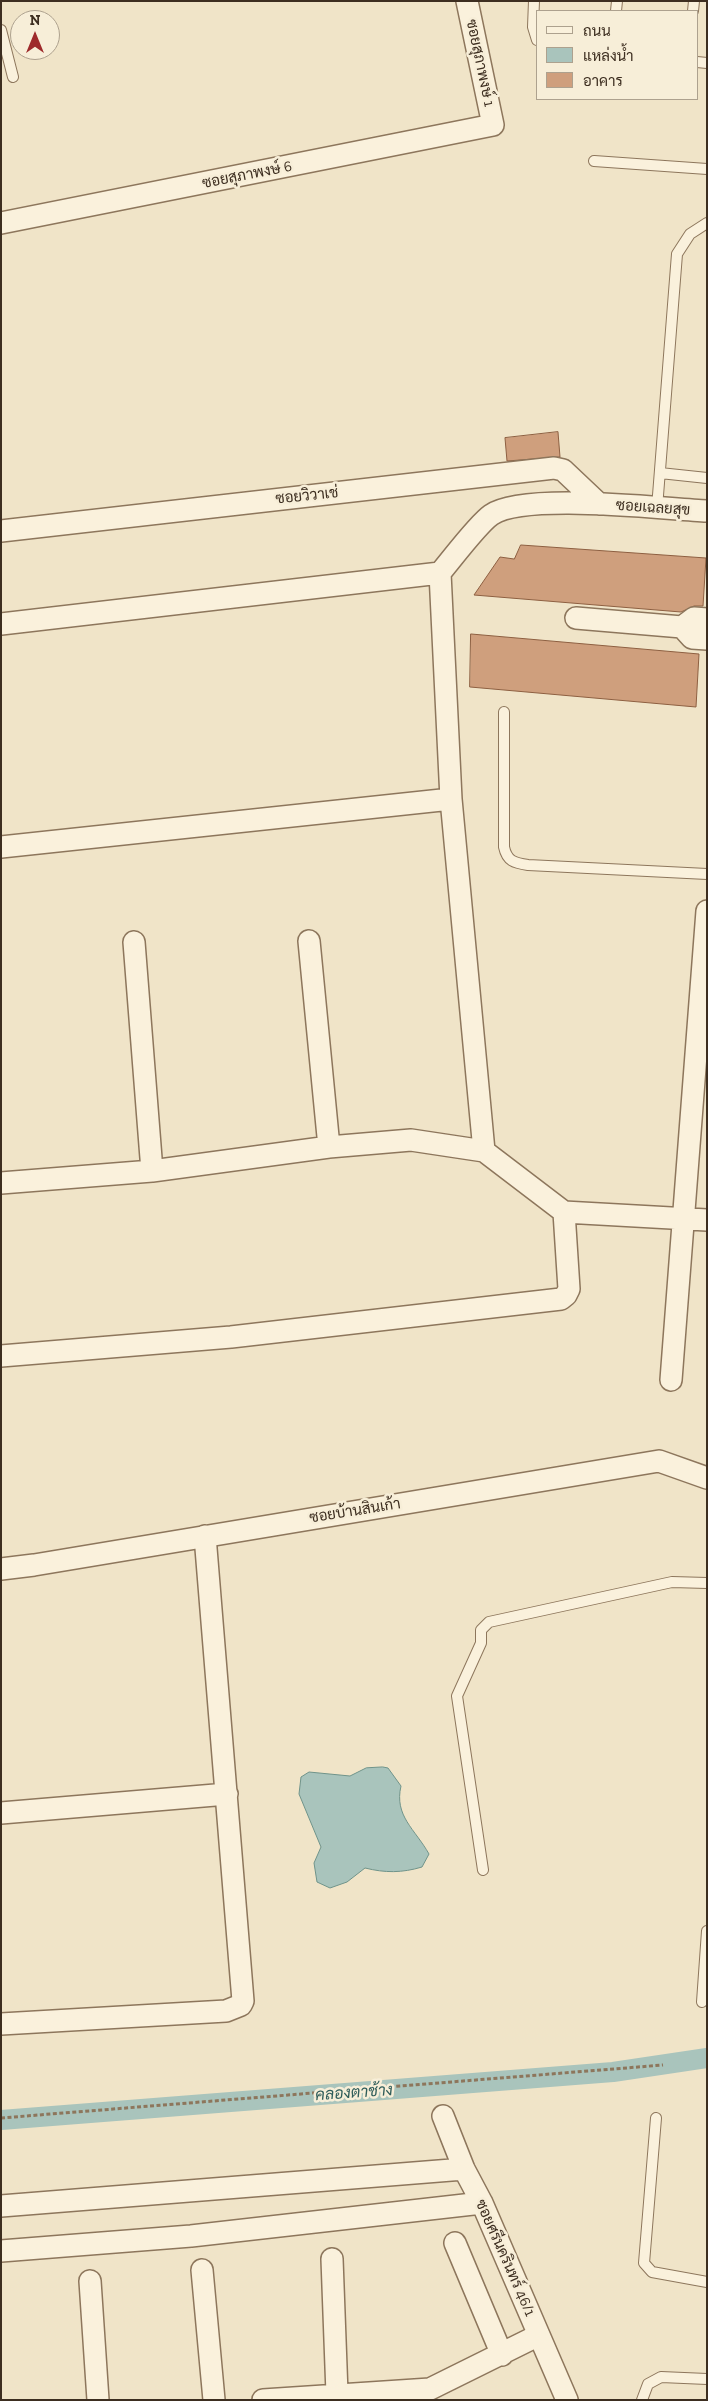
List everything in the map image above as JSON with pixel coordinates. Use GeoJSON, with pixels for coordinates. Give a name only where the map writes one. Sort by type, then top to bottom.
{"type":"FeatureCollection","features":[{"type":"Feature","properties":{"kind":"street","name":"ซอยสุภาพงษ์ 1"},"geometry":{"type":"LineString","coordinates":[[467,1],[493,125]]}},
{"type":"Feature","properties":{"kind":"street","name":"ซอยสุภาพงษ์ 6"},"geometry":{"type":"LineString","coordinates":[[1,224],[493,125]]}},
{"type":"Feature","properties":{"kind":"street","name":"ซอยวิวาเช่"},"geometry":{"type":"LineString","coordinates":[[1,531],[554,468],[562,470],[599,504]]}},
{"type":"Feature","properties":{"kind":"street","name":"ซอยเฉลยสุข"},"geometry":{"type":"LineString","coordinates":[[440,573],[490,516],[509,506],[599,504],[707,511]]}},
{"type":"Feature","properties":{"kind":"street"},"geometry":{"type":"LineString","coordinates":[[1,624],[440,573],[451,799],[484,1151]]}},
{"type":"Feature","properties":{"kind":"street"},"geometry":{"type":"LineString","coordinates":[[576,618],[682,627],[694,618],[707,619]]}},
{"type":"Feature","properties":{"kind":"street"},"geometry":{"type":"LineString","coordinates":[[682,627],[692,638],[707,640]]}},
{"type":"Feature","properties":{"kind":"street"},"geometry":{"type":"LineString","coordinates":[[1,847],[451,799]]}},
{"type":"Feature","properties":{"kind":"street"},"geometry":{"type":"LineString","coordinates":[[671,1380],[707,911]]}},
{"type":"Feature","properties":{"kind":"street"},"geometry":{"type":"LineString","coordinates":[[134,942],[152,1171]]}},
{"type":"Feature","properties":{"kind":"street"},"geometry":{"type":"LineString","coordinates":[[308,942],[329,1147]]}},
{"type":"Feature","properties":{"kind":"street"},"geometry":{"type":"LineString","coordinates":[[1,1183],[152,1171],[329,1147],[411,1140],[484,1151],[571,1212],[707,1220]]}},
{"type":"Feature","properties":{"kind":"street"},"geometry":{"type":"LineString","coordinates":[[1,1356],[231,1337],[561,1299],[566,1295],[569,1288],[571,1212]]}},
{"type":"Feature","properties":{"kind":"street","name":"ซอยบ้านสินเก้า"},"geometry":{"type":"LineString","coordinates":[[1,1568],[34,1565],[659,1461],[707,1478]]}},
{"type":"Feature","properties":{"kind":"street"},"geometry":{"type":"LineString","coordinates":[[1,2024],[226,2011],[240,2005],[243,2001],[205,1536]]}},
{"type":"Feature","properties":{"kind":"street"},"geometry":{"type":"LineString","coordinates":[[1,1813],[227,1794]]}},
{"type":"Feature","properties":{"kind":"street","name":"ซอยศรีนครินทร์ 46/1"},"geometry":{"type":"LineString","coordinates":[[443,2116],[464,2169],[482,2203],[567,2400]]}},
{"type":"Feature","properties":{"kind":"street"},"geometry":{"type":"LineString","coordinates":[[1,2206],[464,2169]]}},
{"type":"Feature","properties":{"kind":"street"},"geometry":{"type":"LineString","coordinates":[[1,2251],[191,2236],[482,2203]]}},
{"type":"Feature","properties":{"kind":"street"},"geometry":{"type":"LineString","coordinates":[[455,2243],[502,2355]]}},
{"type":"Feature","properties":{"kind":"street"},"geometry":{"type":"LineString","coordinates":[[332,2259],[337,2394]]}},
{"type":"Feature","properties":{"kind":"street"},"geometry":{"type":"LineString","coordinates":[[202,2270],[214,2400]]}},
{"type":"Feature","properties":{"kind":"street"},"geometry":{"type":"LineString","coordinates":[[90,2281],[98,2400]]}},
{"type":"Feature","properties":{"kind":"street"},"geometry":{"type":"LineString","coordinates":[[262,2400],[430,2389],[539,2335]]}},
{"type":"Feature","properties":{"kind":"lane"},"geometry":{"type":"LineString","coordinates":[[534,1],[533,27],[536,37]]}},
{"type":"Feature","properties":{"kind":"lane"},"geometry":{"type":"LineString","coordinates":[[1,30],[13,77]]}},
{"type":"Feature","properties":{"kind":"lane"},"geometry":{"type":"LineString","coordinates":[[594,161],[707,169]]}},
{"type":"Feature","properties":{"kind":"lane"},"geometry":{"type":"LineString","coordinates":[[657,508],[677,254],[690,234],[707,223]]}},
{"type":"Feature","properties":{"kind":"lane"},"geometry":{"type":"LineString","coordinates":[[660,473],[707,478]]}},
{"type":"Feature","properties":{"kind":"lane"},"geometry":{"type":"LineString","coordinates":[[504,712],[504,847],[506,856],[516,863],[528,865],[707,874]]}},
{"type":"Feature","properties":{"kind":"lane"},"geometry":{"type":"LineString","coordinates":[[482,1870],[458,1696],[481,1643],[481,1630],[484,1626],[489,1622],[672,1582],[707,1583]]}},
{"type":"Feature","properties":{"kind":"lane"},"geometry":{"type":"LineString","coordinates":[[702,2002],[707,1932]]}},
{"type":"Feature","properties":{"kind":"lane"},"geometry":{"type":"LineString","coordinates":[[656,2118],[644,2263],[652,2272],[707,2282]]}},
{"type":"Feature","properties":{"kind":"lane"},"geometry":{"type":"LineString","coordinates":[[642,2400],[648,2384],[662,2377],[707,2379]]}},
{"type":"Feature","properties":{"kind":"path"},"geometry":{"type":"LineString","coordinates":[[1,2118],[663,2065]]}},
{"type":"Feature","properties":{"kind":"water"},"geometry":{"type":"Polygon","coordinates":[[[366,1768],[388,1768],[401,1786],[400,1806],[403,1814],[429,1854],[422,1867],[394,1872],[365,1868],[347,1882],[330,1888],[317,1882],[314,1863],[321,1847],[299,1794],[301,1777],[309,1772],[350,1776],[366,1768]]]}},
{"type":"Feature","properties":{"kind":"building"},"geometry":{"type":"Polygon","coordinates":[[[558,432],[560,457],[507,461],[505,438],[558,432]]]}},
{"type":"Feature","properties":{"kind":"building"},"geometry":{"type":"Polygon","coordinates":[[[521,545],[706,558],[703,606],[694,606],[681,612],[474,595],[500,557],[514,559],[521,545]]]}},
{"type":"Feature","properties":{"kind":"building"},"geometry":{"type":"Polygon","coordinates":[[[471,634],[699,654],[696,707],[470,687],[471,634]]]}},
{"type":"Feature","properties":{"kind":"waterway","name":"คลองตาช้าง"},"geometry":{"type":"LineString","coordinates":[[1,2120],[613,2072],[707,2058]]}}]}
